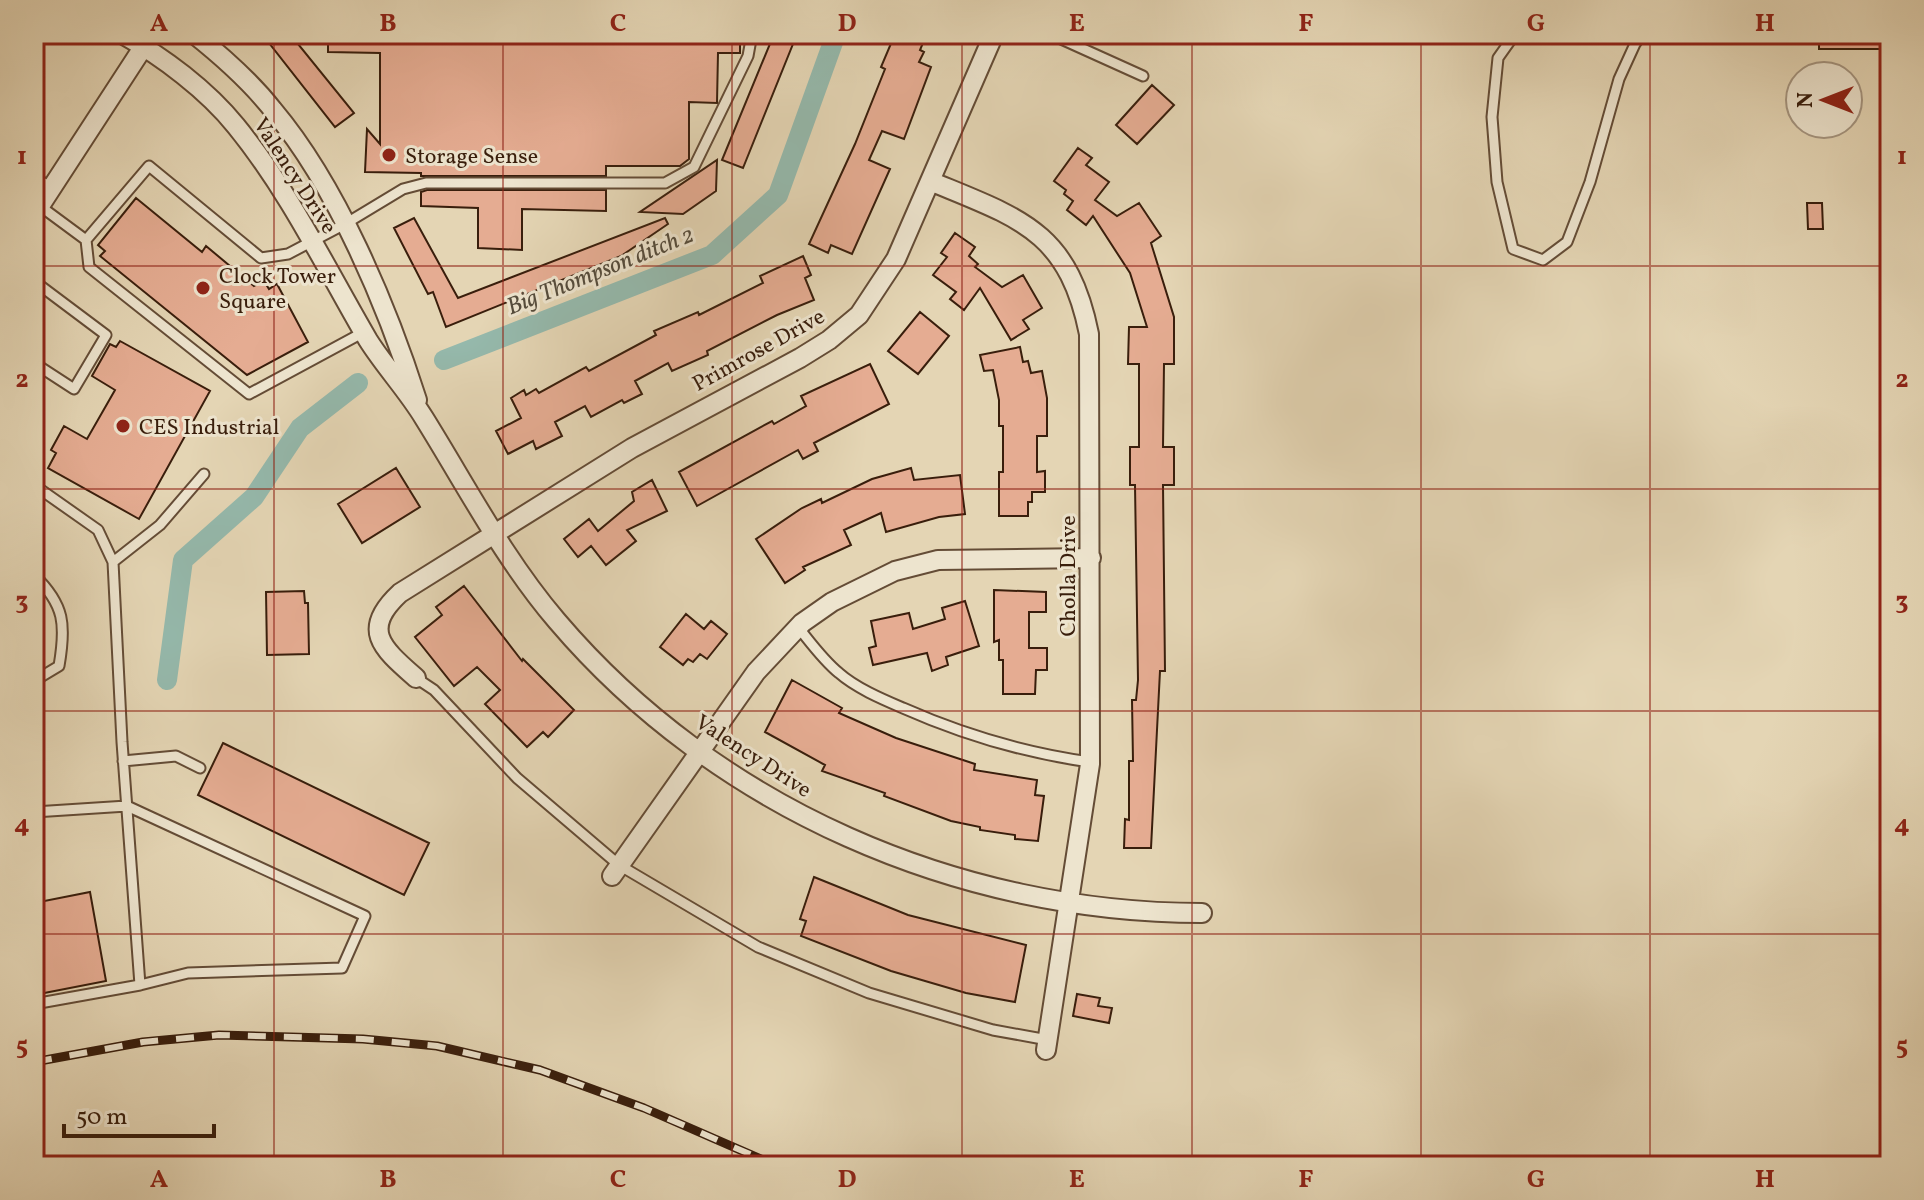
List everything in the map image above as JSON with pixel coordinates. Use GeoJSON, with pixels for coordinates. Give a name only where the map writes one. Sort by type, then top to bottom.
{"type":"FeatureCollection","features":[{"type":"Feature","properties":{"kind":"street","name":"Valency Drive"},"geometry":{"type":"LineString","coordinates":[[122,34],[150,40],[234,123],[277,183],[379,358],[422,414],[492,534],[575,641],[651,714],[766,796],[895,857],[993,888],[1070,903],[1145,912],[1202,913]]}},
{"type":"Feature","properties":{"kind":"street","name":"Valency Drive"},"geometry":{"type":"LineString","coordinates":[[194,34],[228,61],[275,112],[299,144],[345,224],[400,347],[422,414]]}},
{"type":"Feature","properties":{"kind":"street","name":"Primrose Drive"},"geometry":{"type":"LineString","coordinates":[[416,678],[386,649],[379,634],[378,620],[385,606],[400,593],[658,433],[829,340],[859,315],[896,259],[994,34]]}},
{"type":"Feature","properties":{"kind":"street"},"geometry":{"type":"LineString","coordinates":[[37,211],[150,40]]}},
{"type":"Feature","properties":{"kind":"street","name":"Cholla Drive"},"geometry":{"type":"LineString","coordinates":[[930,181],[983,203],[1030,228],[1057,253],[1077,285],[1089,334],[1090,762],[1047,1045]]}},
{"type":"Feature","properties":{"kind":"street"},"geometry":{"type":"LineString","coordinates":[[615,871],[756,672],[798,627],[851,591],[913,565],[962,558],[1091,558]]}},
{"type":"Feature","properties":{"kind":"lane"},"geometry":{"type":"LineString","coordinates":[[364,332],[249,394],[89,267],[86,240],[149,166],[261,258],[288,254],[403,189],[426,183],[665,183],[694,167],[748,56],[752,34]]}},
{"type":"Feature","properties":{"kind":"lane"},"geometry":{"type":"LineString","coordinates":[[1050,34],[1143,76]]}},
{"type":"Feature","properties":{"kind":"lane"},"geometry":{"type":"LineString","coordinates":[[1515,34],[1498,58],[1492,117],[1497,182],[1513,249],[1543,260],[1567,242],[1590,182],[1619,79],[1642,34]]}},
{"type":"Feature","properties":{"kind":"lane"},"geometry":{"type":"LineString","coordinates":[[34,177],[52,188]]}},
{"type":"Feature","properties":{"kind":"lane"},"geometry":{"type":"LineString","coordinates":[[37,211],[86,240]]}},
{"type":"Feature","properties":{"kind":"lane"},"geometry":{"type":"LineString","coordinates":[[34,281],[106,335],[74,389],[34,363]]}},
{"type":"Feature","properties":{"kind":"lane"},"geometry":{"type":"LineString","coordinates":[[113,562],[160,525],[204,474]]}},
{"type":"Feature","properties":{"kind":"lane"},"geometry":{"type":"LineString","coordinates":[[34,485],[98,530],[113,562],[123,761],[140,985]]}},
{"type":"Feature","properties":{"kind":"lane"},"geometry":{"type":"LineString","coordinates":[[34,575],[50,590],[62,614],[63,638],[59,666],[34,681]]}},
{"type":"Feature","properties":{"kind":"lane"},"geometry":{"type":"LineString","coordinates":[[798,627],[840,675],[883,699],[946,727],[1005,746],[1090,762]]}},
{"type":"Feature","properties":{"kind":"lane"},"geometry":{"type":"LineString","coordinates":[[416,678],[434,690],[517,778],[615,871],[758,947],[832,979],[936,1014],[1047,1045]]}},
{"type":"Feature","properties":{"kind":"lane"},"geometry":{"type":"LineString","coordinates":[[123,761],[176,756],[200,768]]}},
{"type":"Feature","properties":{"kind":"lane"},"geometry":{"type":"LineString","coordinates":[[34,812],[127,806],[365,916],[342,968],[188,973],[34,1004]]}},
{"type":"Feature","properties":{"kind":"building"},"geometry":{"type":"Polygon","coordinates":[[[262,34],[290,34],[354,113],[335,127],[262,34]]]}},
{"type":"Feature","properties":{"kind":"building"},"geometry":{"type":"Polygon","coordinates":[[[328,34],[740,34],[740,53],[718,53],[717,103],[689,102],[689,159],[680,166],[606,166],[606,176],[421,176],[421,173],[365,172],[367,129],[380,144],[380,53],[328,52],[328,34]]]}},
{"type":"Feature","properties":{"kind":"building"},"geometry":{"type":"Polygon","coordinates":[[[774,34],[797,34],[743,168],[722,160],[774,34]]]}},
{"type":"Feature","properties":{"kind":"building"},"geometry":{"type":"Polygon","coordinates":[[[895,34],[915,34],[925,38],[920,50],[924,52],[919,62],[931,67],[904,139],[882,131],[869,160],[890,169],[852,254],[831,245],[828,253],[809,244],[855,144],[885,69],[881,67],[895,34]]]}},
{"type":"Feature","properties":{"kind":"building"},"geometry":{"type":"Polygon","coordinates":[[[1819,34],[1880,34],[1880,49],[1819,49],[1819,34]]]}},
{"type":"Feature","properties":{"kind":"building"},"geometry":{"type":"Polygon","coordinates":[[[1152,85],[1174,105],[1137,144],[1116,125],[1152,85]]]}},
{"type":"Feature","properties":{"kind":"building"},"geometry":{"type":"Polygon","coordinates":[[[1078,148],[1092,158],[1086,165],[1109,182],[1095,200],[1117,216],[1139,203],[1161,236],[1151,243],[1174,317],[1174,364],[1164,364],[1163,447],[1174,447],[1174,485],[1163,485],[1165,671],[1160,671],[1151,848],[1124,848],[1125,819],[1129,820],[1129,761],[1133,761],[1132,700],[1136,700],[1138,680],[1135,485],[1130,485],[1130,447],[1139,447],[1139,364],[1128,364],[1129,327],[1147,327],[1130,273],[1093,216],[1086,225],[1067,210],[1073,201],[1064,194],[1066,190],[1054,181],[1078,148]]]}},
{"type":"Feature","properties":{"kind":"building"},"geometry":{"type":"Polygon","coordinates":[[[717,160],[716,191],[683,214],[640,212],[717,160]]]}},
{"type":"Feature","properties":{"kind":"building"},"geometry":{"type":"Polygon","coordinates":[[[606,190],[606,211],[522,209],[522,250],[478,248],[478,208],[421,206],[421,192],[606,190]]]}},
{"type":"Feature","properties":{"kind":"building","name":"Clock Tower Square"},"geometry":{"type":"Polygon","coordinates":[[[136,198],[202,252],[206,246],[254,286],[264,281],[269,289],[277,284],[308,342],[247,375],[100,256],[105,251],[98,245],[136,198]]]}},
{"type":"Feature","properties":{"kind":"building"},"geometry":{"type":"Polygon","coordinates":[[[1807,203],[1822,203],[1823,229],[1808,229],[1807,203]]]}},
{"type":"Feature","properties":{"kind":"building"},"geometry":{"type":"Polygon","coordinates":[[[414,218],[458,298],[665,218],[668,224],[621,256],[446,327],[433,292],[428,294],[394,228],[414,218]]]}},
{"type":"Feature","properties":{"kind":"building"},"geometry":{"type":"Polygon","coordinates":[[[955,233],[975,247],[969,256],[978,264],[975,267],[1002,287],[1023,275],[1042,308],[1023,320],[1029,329],[1011,340],[980,288],[964,310],[950,299],[956,292],[933,275],[947,257],[941,253],[955,233]]]}},
{"type":"Feature","properties":{"kind":"building"},"geometry":{"type":"Polygon","coordinates":[[[803,256],[811,275],[805,278],[814,300],[777,315],[707,351],[708,355],[672,371],[668,363],[635,381],[642,394],[624,403],[622,400],[591,417],[585,406],[555,422],[562,436],[536,449],[533,441],[508,454],[496,431],[521,418],[511,398],[524,390],[526,395],[536,389],[539,393],[586,367],[589,371],[656,335],[654,331],[698,312],[699,315],[763,283],[760,276],[803,256]]]}},
{"type":"Feature","properties":{"kind":"building"},"geometry":{"type":"Polygon","coordinates":[[[920,312],[949,336],[918,374],[888,351],[920,312]]]}},
{"type":"Feature","properties":{"kind":"building"},"geometry":{"type":"Polygon","coordinates":[[[120,341],[210,391],[139,519],[48,468],[56,453],[51,450],[64,426],[87,439],[115,390],[92,376],[110,344],[116,347],[120,341]]]}},
{"type":"Feature","properties":{"kind":"building"},"geometry":{"type":"Polygon","coordinates":[[[1020,347],[1023,362],[1028,361],[1031,373],[1042,371],[1047,398],[1047,436],[1037,436],[1037,472],[1045,471],[1045,492],[1032,492],[1028,516],[999,516],[1003,426],[999,426],[999,400],[993,370],[984,371],[980,355],[1020,347]]]}},
{"type":"Feature","properties":{"kind":"building"},"geometry":{"type":"Polygon","coordinates":[[[870,364],[889,404],[814,443],[818,451],[803,459],[798,450],[697,506],[679,472],[806,406],[801,396],[870,364]]]}},
{"type":"Feature","properties":{"kind":"building"},"geometry":{"type":"Polygon","coordinates":[[[396,468],[420,507],[362,543],[338,504],[396,468]]]}},
{"type":"Feature","properties":{"kind":"building"},"geometry":{"type":"Polygon","coordinates":[[[911,468],[914,480],[960,475],[965,514],[939,517],[886,532],[881,513],[844,530],[851,545],[803,567],[805,570],[785,583],[756,539],[821,499],[822,503],[872,479],[911,468]]]}},
{"type":"Feature","properties":{"kind":"building"},"geometry":{"type":"Polygon","coordinates":[[[652,480],[667,511],[627,530],[636,541],[606,565],[591,546],[578,557],[564,539],[589,519],[598,531],[634,501],[632,492],[652,480]]]}},
{"type":"Feature","properties":{"kind":"building"},"geometry":{"type":"Polygon","coordinates":[[[464,586],[522,661],[574,710],[548,737],[543,732],[527,747],[485,704],[500,690],[477,667],[454,686],[415,637],[442,615],[436,607],[464,586]]]}},
{"type":"Feature","properties":{"kind":"building"},"geometry":{"type":"Polygon","coordinates":[[[994,590],[1046,592],[1046,612],[1029,612],[1029,648],[1047,648],[1047,670],[1036,670],[1035,694],[1003,694],[1003,660],[999,660],[999,640],[994,642],[994,590]]]}},
{"type":"Feature","properties":{"kind":"building"},"geometry":{"type":"Polygon","coordinates":[[[304,591],[305,603],[308,603],[309,654],[267,655],[266,592],[304,591]]]}},
{"type":"Feature","properties":{"kind":"building"},"geometry":{"type":"Polygon","coordinates":[[[965,601],[979,646],[946,657],[948,665],[932,671],[927,653],[873,665],[869,648],[876,646],[871,621],[909,613],[913,629],[945,619],[942,608],[965,601]]]}},
{"type":"Feature","properties":{"kind":"building"},"geometry":{"type":"Polygon","coordinates":[[[686,614],[704,629],[711,621],[727,634],[707,659],[700,654],[693,662],[688,659],[683,665],[660,647],[686,614]]]}},
{"type":"Feature","properties":{"kind":"building"},"geometry":{"type":"Polygon","coordinates":[[[792,680],[842,708],[839,713],[896,738],[975,764],[974,770],[1037,780],[1035,795],[1044,796],[1038,841],[1015,839],[1015,835],[980,830],[980,827],[951,821],[822,771],[825,765],[765,732],[792,680]]]}},
{"type":"Feature","properties":{"kind":"building"},"geometry":{"type":"Polygon","coordinates":[[[223,743],[429,843],[404,895],[198,795],[223,743]]]}},
{"type":"Feature","properties":{"kind":"building"},"geometry":{"type":"Polygon","coordinates":[[[814,877],[908,915],[1026,945],[1015,1002],[966,993],[891,971],[801,936],[806,921],[800,919],[814,877]]]}},
{"type":"Feature","properties":{"kind":"building"},"geometry":{"type":"Polygon","coordinates":[[[90,892],[106,981],[34,995],[34,903],[90,892]]]}},
{"type":"Feature","properties":{"kind":"building"},"geometry":{"type":"Polygon","coordinates":[[[1077,994],[1100,998],[1098,1006],[1112,1008],[1109,1023],[1073,1016],[1077,994]]]}},
{"type":"Feature","properties":{"kind":"waterway","name":"Big Thompson ditch 2"},"geometry":{"type":"LineString","coordinates":[[444,360],[712,255],[778,195],[836,34]]}},
{"type":"Feature","properties":{"kind":"waterway","name":"Big Thompson ditch 2"},"geometry":{"type":"LineString","coordinates":[[167,680],[183,560],[254,497],[300,428],[358,383]]}},
{"type":"Feature","properties":{"kind":"railway"},"geometry":{"type":"LineString","coordinates":[[34,1062],[143,1042],[219,1035],[363,1039],[437,1046],[540,1070],[644,1108],[777,1166]]}},
{"type":"Feature","properties":{"kind":"place","name":"Storage Sense"},"geometry":{"type":"Point","coordinates":[389,155]}},
{"type":"Feature","properties":{"kind":"place","name":"Clock Tower Square"},"geometry":{"type":"Point","coordinates":[203,288]}},
{"type":"Feature","properties":{"kind":"place","name":"CES Industrial"},"geometry":{"type":"Point","coordinates":[123,426]}}]}
